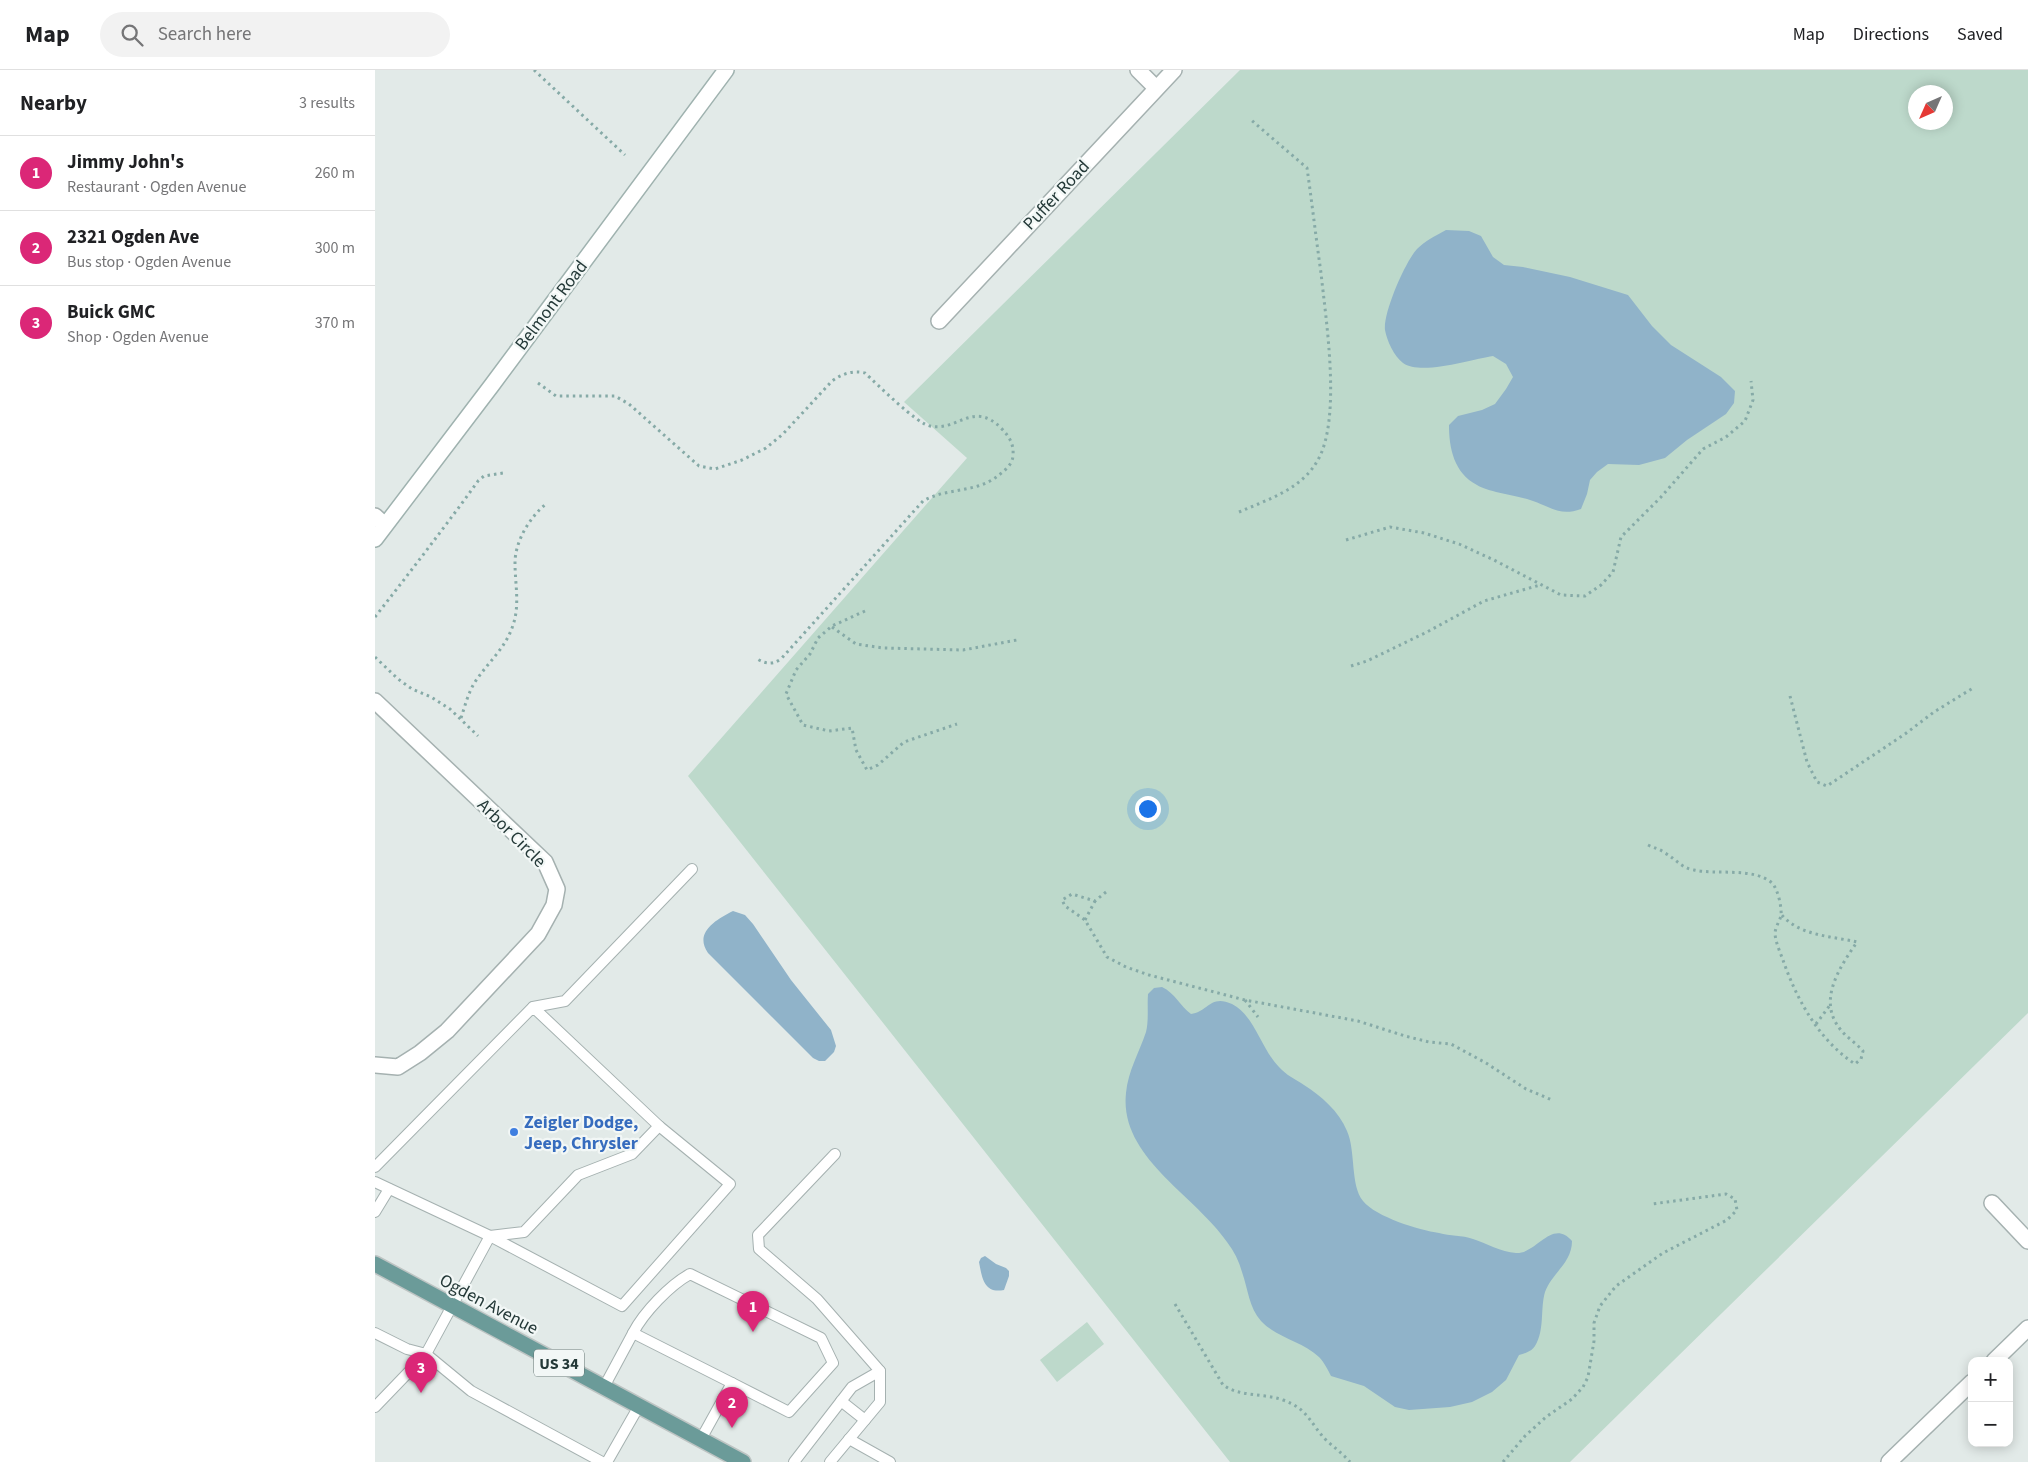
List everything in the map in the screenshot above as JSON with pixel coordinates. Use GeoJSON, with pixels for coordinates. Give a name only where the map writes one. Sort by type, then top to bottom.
{"type":"FeatureCollection","features":[{"type":"Feature","properties":{"kind":"main road","name":"Ogden Avenue"},"geometry":{"type":"LineString","coordinates":[[375,1264],[743,1462]]}},
{"type":"Feature","properties":{"kind":"street","name":"Belmont Road"},"geometry":{"type":"LineString","coordinates":[[375,539],[380,521],[486,393],[726,70]]}},
{"type":"Feature","properties":{"kind":"street"},"geometry":{"type":"LineString","coordinates":[[1138,70],[1156,88]]}},
{"type":"Feature","properties":{"kind":"street","name":"Puffer Road"},"geometry":{"type":"LineString","coordinates":[[939,321],[1174,70]]}},
{"type":"Feature","properties":{"kind":"street","name":"Arbor Circle"},"geometry":{"type":"LineString","coordinates":[[375,701],[545,862],[557,889],[554,905],[538,934],[447,1031],[421,1053],[398,1067],[375,1065]]}},
{"type":"Feature","properties":{"kind":"street"},"geometry":{"type":"LineString","coordinates":[[1992,1202],[2028,1241]]}},
{"type":"Feature","properties":{"kind":"street"},"geometry":{"type":"LineString","coordinates":[[1998,1357],[2028,1328]]}},
{"type":"Feature","properties":{"kind":"street"},"geometry":{"type":"LineString","coordinates":[[1889,1462],[1968,1386]]}},
{"type":"Feature","properties":{"kind":"lane"},"geometry":{"type":"LineString","coordinates":[[375,1167],[533,1007],[565,1001],[692,869]]}},
{"type":"Feature","properties":{"kind":"lane"},"geometry":{"type":"LineString","coordinates":[[375,1182],[490,1236],[622,1306],[730,1184],[659,1126],[533,1007]]}},
{"type":"Feature","properties":{"kind":"lane"},"geometry":{"type":"LineString","coordinates":[[490,1236],[524,1232],[578,1175],[632,1154],[659,1126]]}},
{"type":"Feature","properties":{"kind":"lane"},"geometry":{"type":"LineString","coordinates":[[830,1462],[880,1402],[880,1371],[817,1299],[759,1249],[758,1234],[835,1154]]}},
{"type":"Feature","properties":{"kind":"lane"},"geometry":{"type":"LineString","coordinates":[[375,1212],[389,1188]]}},
{"type":"Feature","properties":{"kind":"lane"},"geometry":{"type":"LineString","coordinates":[[375,1407],[426,1354],[490,1236]]}},
{"type":"Feature","properties":{"kind":"lane"},"geometry":{"type":"LineString","coordinates":[[604,1387],[633,1333],[638,1324],[677,1281],[690,1274],[821,1338],[833,1364],[789,1412],[633,1333]]}},
{"type":"Feature","properties":{"kind":"lane"},"geometry":{"type":"LineString","coordinates":[[375,1333],[407,1348],[426,1354],[471,1391],[602,1462]]}},
{"type":"Feature","properties":{"kind":"lane"},"geometry":{"type":"LineString","coordinates":[[794,1462],[852,1387],[880,1371]]}},
{"type":"Feature","properties":{"kind":"lane"},"geometry":{"type":"LineString","coordinates":[[701,1439],[732,1383]]}},
{"type":"Feature","properties":{"kind":"lane"},"geometry":{"type":"LineString","coordinates":[[841,1401],[865,1420]]}},
{"type":"Feature","properties":{"kind":"lane"},"geometry":{"type":"LineString","coordinates":[[607,1462],[639,1406]]}},
{"type":"Feature","properties":{"kind":"lane"},"geometry":{"type":"LineString","coordinates":[[849,1439],[890,1462]]}},
{"type":"Feature","properties":{"kind":"path"},"geometry":{"type":"LineString","coordinates":[[533,70],[625,155]]}},
{"type":"Feature","properties":{"kind":"path"},"geometry":{"type":"LineString","coordinates":[[1239,512],[1287,491],[1304,477],[1319,458],[1328,431],[1330,403],[1328,337],[1307,168],[1250,119]]}},
{"type":"Feature","properties":{"kind":"path"},"geometry":{"type":"LineString","coordinates":[[538,383],[556,396],[615,396],[629,404],[699,466],[715,469],[742,460],[767,448],[783,434],[832,381],[841,375],[857,371],[865,373],[914,416],[929,426],[943,425],[967,417],[983,416],[995,421],[1006,433],[1013,447],[1013,460],[1005,471],[993,480],[978,487],[940,494],[923,501],[781,660],[773,664],[763,663],[757,659]]}},
{"type":"Feature","properties":{"kind":"path"},"geometry":{"type":"LineString","coordinates":[[1346,540],[1390,527],[1424,533],[1459,544],[1561,595],[1585,596],[1601,585],[1613,572],[1621,537],[1661,497],[1703,449],[1725,437],[1745,421],[1753,400],[1751,381]]}},
{"type":"Feature","properties":{"kind":"path"},"geometry":{"type":"LineString","coordinates":[[375,617],[425,555],[433,540],[478,481],[484,476],[503,472]]}},
{"type":"Feature","properties":{"kind":"path"},"geometry":{"type":"LineString","coordinates":[[461,718],[474,683],[505,644],[514,624],[517,608],[515,561],[520,538],[537,511],[547,504]]}},
{"type":"Feature","properties":{"kind":"path"},"geometry":{"type":"LineString","coordinates":[[1351,666],[1367,661],[1427,632],[1483,601],[1541,585]]}},
{"type":"Feature","properties":{"kind":"path"},"geometry":{"type":"LineString","coordinates":[[865,611],[832,626],[818,638],[810,654],[796,670],[786,694],[803,725],[829,731],[852,728],[856,750],[867,770],[878,765],[904,742],[957,724]]}},
{"type":"Feature","properties":{"kind":"path"},"geometry":{"type":"LineString","coordinates":[[832,626],[856,644],[883,648],[963,650],[1017,640]]}},
{"type":"Feature","properties":{"kind":"path"},"geometry":{"type":"LineString","coordinates":[[375,657],[398,680],[412,689],[431,697],[461,718],[478,736]]}},
{"type":"Feature","properties":{"kind":"path"},"geometry":{"type":"LineString","coordinates":[[1790,696],[1807,762],[1817,782],[1827,786],[1905,734],[1934,712],[1973,688]]}},
{"type":"Feature","properties":{"kind":"path"},"geometry":{"type":"LineString","coordinates":[[1648,845],[1666,853],[1680,865],[1692,870],[1732,872],[1757,877],[1772,883],[1776,891],[1781,914],[1788,923],[1802,930],[1857,942],[1838,969],[1830,1005],[1816,1024]]}},
{"type":"Feature","properties":{"kind":"path"},"geometry":{"type":"LineString","coordinates":[[1085,920],[1095,901],[1106,892]]}},
{"type":"Feature","properties":{"kind":"path"},"geometry":{"type":"LineString","coordinates":[[1095,901],[1072,894],[1062,900],[1065,906],[1085,920],[1107,957],[1149,975],[1245,1000],[1358,1021],[1429,1042],[1451,1044],[1486,1063],[1526,1089],[1552,1100]]}},
{"type":"Feature","properties":{"kind":"path"},"geometry":{"type":"LineString","coordinates":[[1781,914],[1775,932],[1793,987],[1803,1007],[1816,1024],[1842,1056],[1855,1064],[1861,1059],[1863,1051],[1840,1029],[1830,1005]]}},
{"type":"Feature","properties":{"kind":"path"},"geometry":{"type":"LineString","coordinates":[[1245,1000],[1259,1017]]}},
{"type":"Feature","properties":{"kind":"path"},"geometry":{"type":"LineString","coordinates":[[1503,1462],[1525,1436],[1572,1399],[1583,1387],[1588,1377],[1594,1341],[1594,1323],[1600,1306],[1616,1286],[1663,1253],[1727,1220],[1737,1210],[1735,1199],[1725,1194],[1652,1204]]}},
{"type":"Feature","properties":{"kind":"path"},"geometry":{"type":"LineString","coordinates":[[1175,1304],[1223,1386],[1232,1391],[1280,1399],[1294,1404],[1306,1414],[1326,1440],[1350,1462]]}},
{"type":"Feature","properties":{"kind":"green space"},"geometry":{"type":"Polygon","coordinates":[[[1240,70],[2028,70],[2028,1013],[1570,1462],[1230,1462],[688,776],[967,458],[904,402],[1240,70]]]}},
{"type":"Feature","properties":{"kind":"green space"},"geometry":{"type":"Polygon","coordinates":[[[1087,1322],[1104,1344],[1057,1382],[1040,1360],[1087,1322]]]}},
{"type":"Feature","properties":{"kind":"water"},"geometry":{"type":"Polygon","coordinates":[[[1446,230],[1469,231],[1481,236],[1493,257],[1504,265],[1570,277],[1628,295],[1652,326],[1671,345],[1721,377],[1735,391],[1734,403],[1726,414],[1687,440],[1665,458],[1639,465],[1608,464],[1590,480],[1581,509],[1567,512],[1555,510],[1530,500],[1488,490],[1477,485],[1463,474],[1454,459],[1449,425],[1458,416],[1482,410],[1495,404],[1513,377],[1506,364],[1493,356],[1447,366],[1411,367],[1403,363],[1394,352],[1385,330],[1387,312],[1391,300],[1412,256],[1423,244],[1446,230]]]}},
{"type":"Feature","properties":{"kind":"water"},"geometry":{"type":"Polygon","coordinates":[[[733,911],[745,915],[753,924],[791,980],[831,1030],[836,1046],[834,1052],[825,1061],[813,1058],[708,953],[704,946],[703,939],[705,933],[713,923],[733,911]]]}},
{"type":"Feature","properties":{"kind":"water"},"geometry":{"type":"Polygon","coordinates":[[[1162,987],[1191,1014],[1197,1013],[1214,1002],[1225,1001],[1240,1009],[1247,1016],[1267,1051],[1279,1067],[1323,1099],[1344,1124],[1350,1139],[1356,1186],[1363,1201],[1369,1207],[1387,1217],[1410,1226],[1469,1238],[1510,1252],[1524,1252],[1551,1235],[1558,1233],[1565,1235],[1572,1241],[1569,1256],[1545,1292],[1540,1333],[1535,1346],[1530,1351],[1519,1355],[1506,1380],[1492,1392],[1472,1402],[1450,1407],[1409,1410],[1395,1407],[1364,1386],[1331,1376],[1319,1357],[1305,1347],[1274,1332],[1261,1321],[1251,1304],[1241,1268],[1232,1249],[1213,1225],[1146,1156],[1134,1137],[1127,1116],[1127,1085],[1146,1032],[1148,994],[1154,988],[1162,987]]]}},
{"type":"Feature","properties":{"kind":"water"},"geometry":{"type":"Polygon","coordinates":[[[985,1256],[1009,1271],[1004,1290],[992,1290],[985,1284],[979,1262],[985,1256]]]}},
{"type":"Feature","properties":{"kind":"place","name":"Zeigler Dodge, Jeep, Chrysler"},"geometry":{"type":"Point","coordinates":[514,1132]}},
{"type":"Feature","properties":{"kind":"place","name":"Jimmy John's"},"geometry":{"type":"Point","coordinates":[753,1332]}},
{"type":"Feature","properties":{"kind":"place","name":"Buick GMC"},"geometry":{"type":"Point","coordinates":[421,1393]}},
{"type":"Feature","properties":{"kind":"place","name":"2321 Ogden Ave"},"geometry":{"type":"Point","coordinates":[732,1428]}}]}
